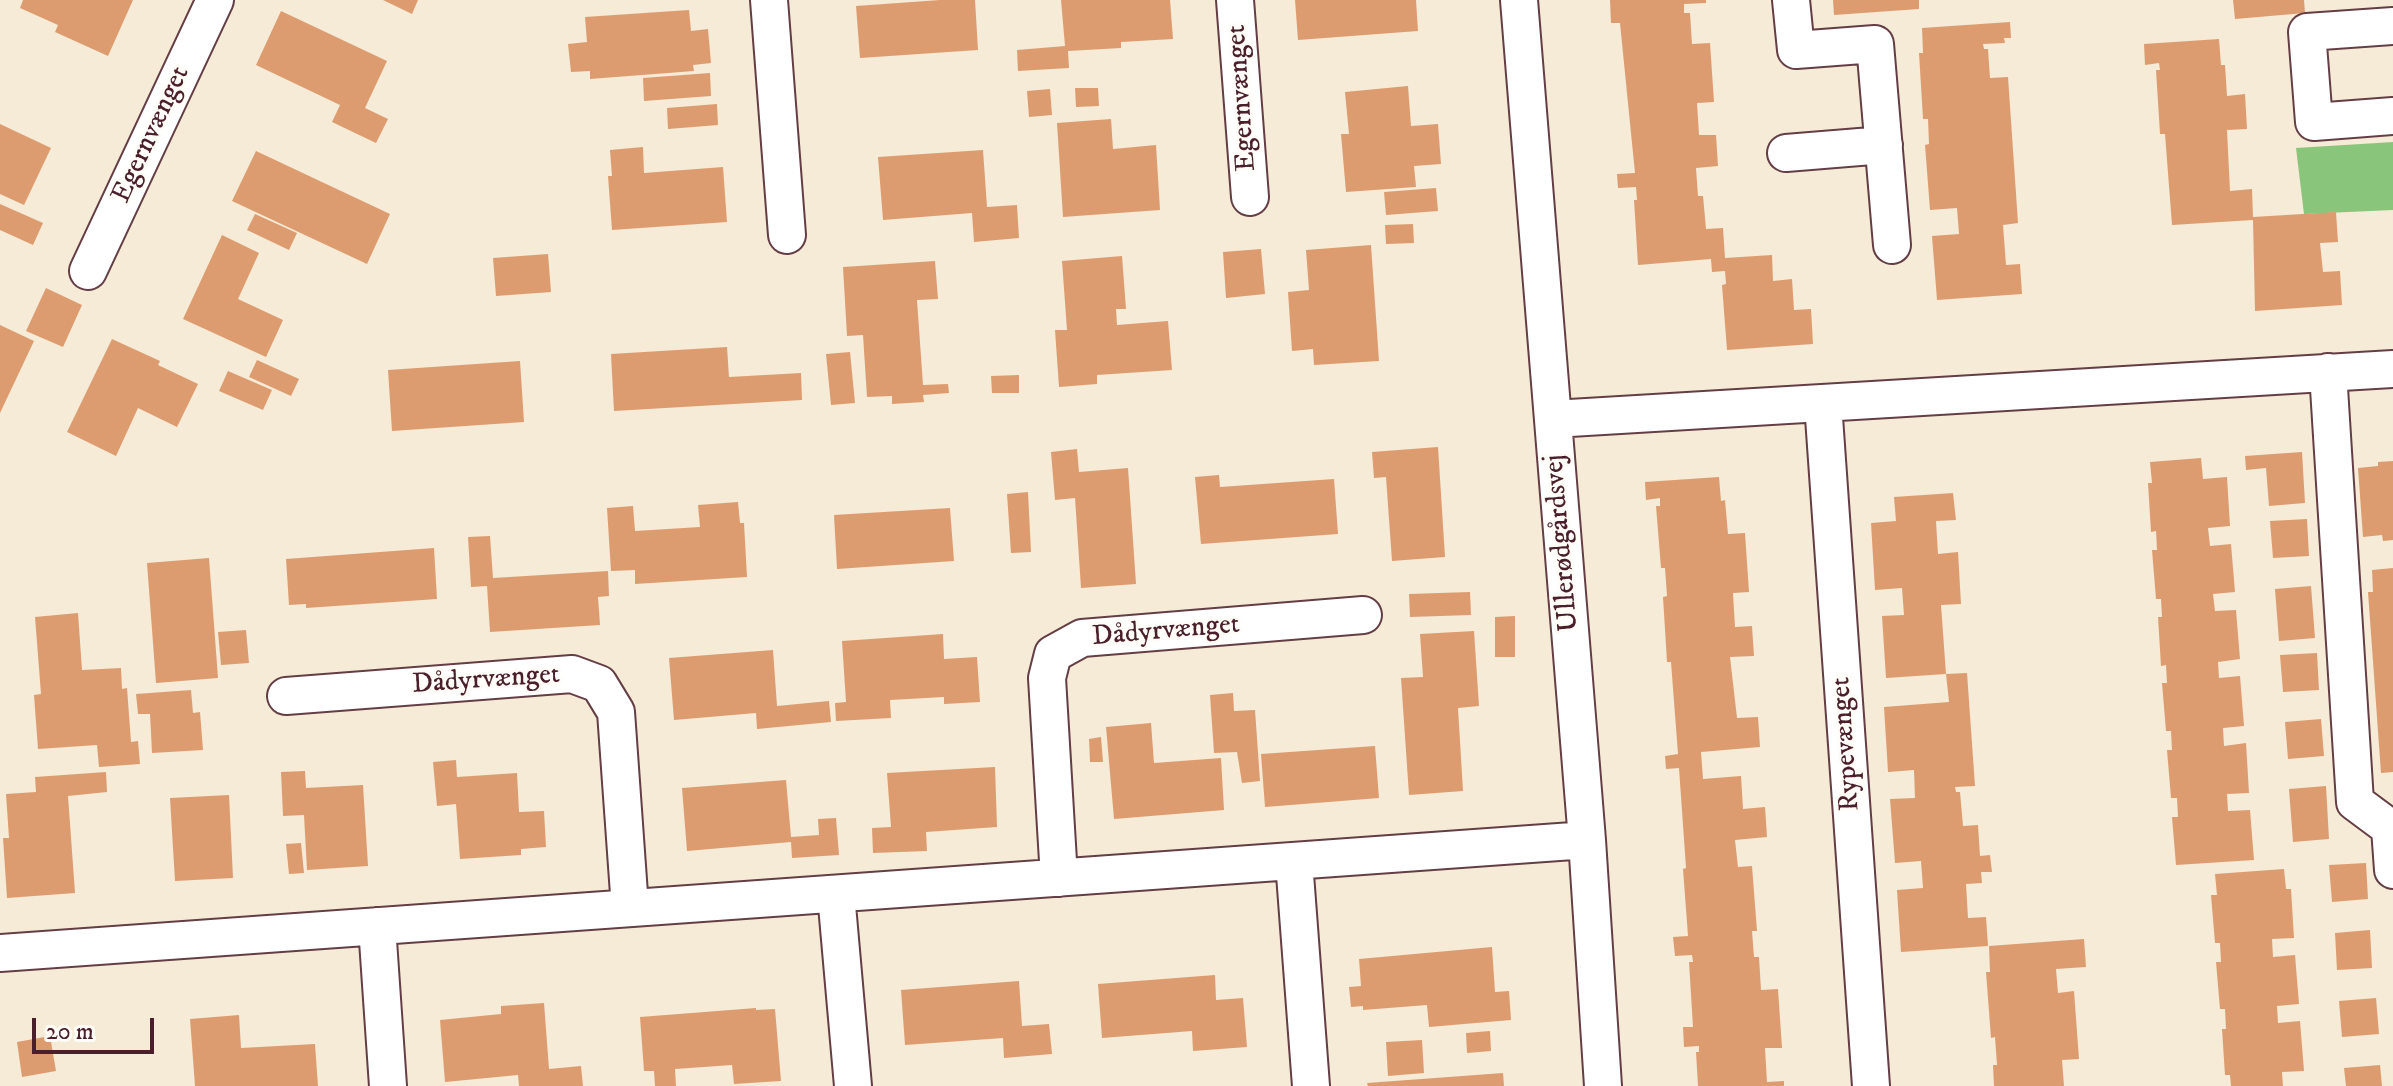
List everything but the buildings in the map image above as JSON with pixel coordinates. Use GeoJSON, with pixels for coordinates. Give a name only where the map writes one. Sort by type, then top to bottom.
{"type":"FeatureCollection","features":[{"type":"Feature","properties":{"kind":"street","name":"Egernvænget"},"geometry":{"type":"LineString","coordinates":[[88,271],[215,0]]}},
{"type":"Feature","properties":{"kind":"street"},"geometry":{"type":"LineString","coordinates":[[769,0],[787,235]]}},
{"type":"Feature","properties":{"kind":"street","name":"Egernvænget"},"geometry":{"type":"LineString","coordinates":[[1235,0],[1250,197]]}},
{"type":"Feature","properties":{"kind":"street","name":"Ullerødgårdsvej"},"geometry":{"type":"LineString","coordinates":[[1519,0],[1587,840],[1603,1086]]}},
{"type":"Feature","properties":{"kind":"street"},"geometry":{"type":"LineString","coordinates":[[1791,0],[1796,50],[1875,44],[1892,245]]}},
{"type":"Feature","properties":{"kind":"street"},"geometry":{"type":"LineString","coordinates":[[2393,26],[2307,32],[2314,122],[2393,116]]}},
{"type":"Feature","properties":{"kind":"street"},"geometry":{"type":"LineString","coordinates":[[1786,153],[1884,145]]}},
{"type":"Feature","properties":{"kind":"street"},"geometry":{"type":"LineString","coordinates":[[1553,419],[2393,369]]}},
{"type":"Feature","properties":{"kind":"street"},"geometry":{"type":"LineString","coordinates":[[2328,372],[2355,802],[2390,828],[2393,870]]}},
{"type":"Feature","properties":{"kind":"street","name":"Rypevænget"},"geometry":{"type":"LineString","coordinates":[[1823,403],[1871,1086]]}},
{"type":"Feature","properties":{"kind":"street","name":"Dådyrvænget"},"geometry":{"type":"LineString","coordinates":[[1059,878],[1047,678],[1053,654],[1082,638],[1363,615]]}},
{"type":"Feature","properties":{"kind":"street","name":"Dådyrvænget"},"geometry":{"type":"LineString","coordinates":[[286,696],[572,674],[599,684],[616,712],[630,908]]}},
{"type":"Feature","properties":{"kind":"street"},"geometry":{"type":"LineString","coordinates":[[0,953],[1587,840]]}},
{"type":"Feature","properties":{"kind":"street"},"geometry":{"type":"LineString","coordinates":[[1294,861],[1311,1086]]}},
{"type":"Feature","properties":{"kind":"street"},"geometry":{"type":"LineString","coordinates":[[836,894],[853,1086]]}},
{"type":"Feature","properties":{"kind":"street"},"geometry":{"type":"LineString","coordinates":[[377,926],[388,1086]]}},
{"type":"Feature","properties":{"kind":"green space"},"geometry":{"type":"Polygon","coordinates":[[[2393,142],[2393,210],[2304,214],[2296,148],[2393,142]]]}}]}
